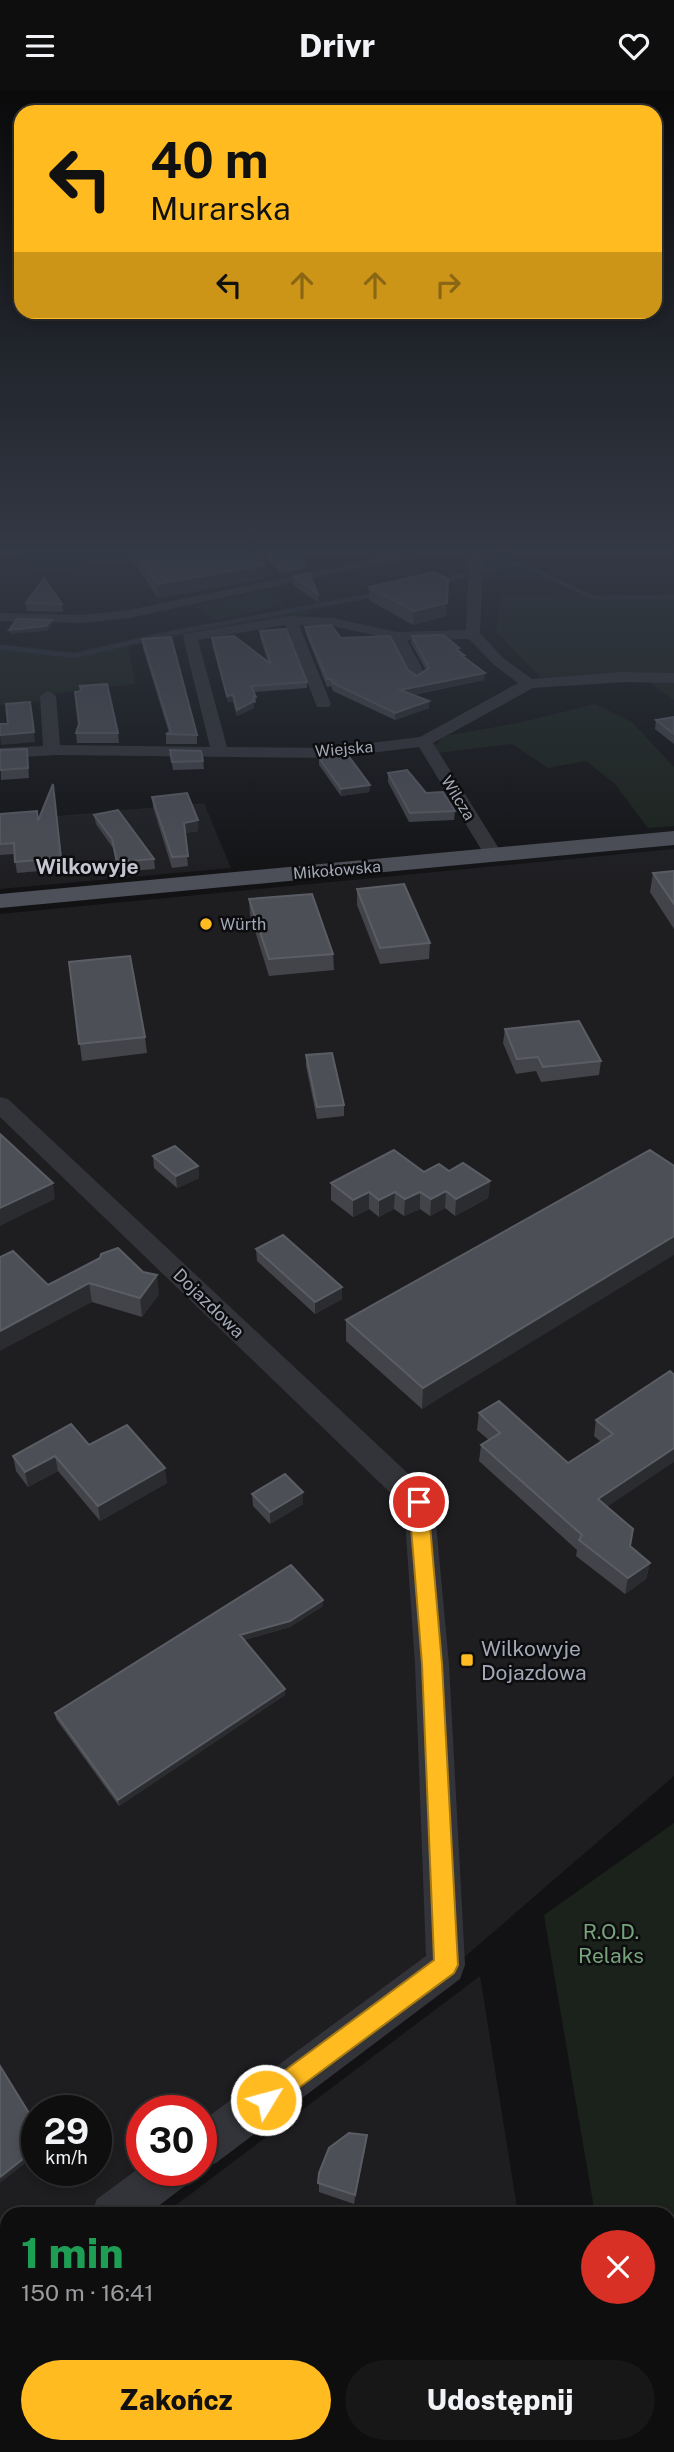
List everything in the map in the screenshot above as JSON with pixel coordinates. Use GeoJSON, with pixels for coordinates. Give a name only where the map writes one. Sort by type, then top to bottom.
{"type":"FeatureCollection","features":[{"type":"Feature","properties":{"kind":"main road","name":"Mikołowska"},"geometry":{"type":"LineString","coordinates":[[0,901],[674,838]]}},
{"type":"Feature","properties":{"kind":"street"},"geometry":{"type":"LineString","coordinates":[[198,666],[219,744],[218,752]]}},
{"type":"Feature","properties":{"kind":"street"},"geometry":{"type":"LineString","coordinates":[[308,666],[323,704]]}},
{"type":"Feature","properties":{"kind":"street"},"geometry":{"type":"LineString","coordinates":[[413,666],[418,676]]}},
{"type":"Feature","properties":{"kind":"street"},"geometry":{"type":"LineString","coordinates":[[505,666],[529,684]]}},
{"type":"Feature","properties":{"kind":"street","name":"Wiejska"},"geometry":{"type":"LineString","coordinates":[[0,753],[330,753],[424,740],[529,684],[621,677],[674,678]]}},
{"type":"Feature","properties":{"kind":"street"},"geometry":{"type":"LineString","coordinates":[[48,696],[52,751]]}},
{"type":"Feature","properties":{"kind":"street","name":"Wilcza"},"geometry":{"type":"LineString","coordinates":[[424,740],[494,855]]}},
{"type":"Feature","properties":{"kind":"street","name":"Dojazdowa"},"geometry":{"type":"LineString","coordinates":[[0,1104],[419,1502],[432,1664],[446,1965],[217,2136]]}},
{"type":"Feature","properties":{"kind":"street"},"geometry":{"type":"LineString","coordinates":[[121,2207],[150,2186]]}},
{"type":"Feature","properties":{"kind":"shaded area"},"geometry":{"type":"Polygon","coordinates":[[[204,803],[231,868],[0,889],[0,821],[204,803]]]}},
{"type":"Feature","properties":{"kind":"shaded area"},"geometry":{"type":"Polygon","coordinates":[[[674,849],[674,1776],[454,1966],[217,2140],[217,2095],[126,2095],[126,2186],[133,2186],[121,2207],[0,2207],[0,914],[674,849]]]}},
{"type":"Feature","properties":{"kind":"shaded area"},"geometry":{"type":"Polygon","coordinates":[[[480,1976],[517,2207],[173,2207],[201,2186],[217,2186],[217,2174],[480,1976]]]}},
{"type":"Feature","properties":{"kind":"green space"},"geometry":{"type":"Polygon","coordinates":[[[0,666],[132,666],[135,684],[42,695],[43,701],[0,705],[0,666]]]}},
{"type":"Feature","properties":{"kind":"green space"},"geometry":{"type":"Polygon","coordinates":[[[529,666],[674,666],[674,700],[647,681],[574,686],[541,678],[529,666]]]}},
{"type":"Feature","properties":{"kind":"green space"},"geometry":{"type":"Polygon","coordinates":[[[595,704],[632,722],[674,767],[674,826],[648,828],[615,784],[586,761],[548,768],[512,744],[437,753],[434,746],[445,736],[518,723],[595,704]]]}},
{"type":"Feature","properties":{"kind":"green space","name":"R.O.D. Relaks"},"geometry":{"type":"Polygon","coordinates":[[[674,1823],[674,2207],[594,2207],[544,1915],[674,1823]]]}},
{"type":"Feature","properties":{"kind":"building"},"geometry":{"type":"Polygon","coordinates":[[[150,666],[179,666],[197,735],[166,734],[171,732],[150,666]]]}},
{"type":"Feature","properties":{"kind":"building"},"geometry":{"type":"Polygon","coordinates":[[[219,666],[301,666],[307,682],[251,686],[256,697],[253,697],[254,701],[237,710],[233,695],[227,696],[219,666]]]}},
{"type":"Feature","properties":{"kind":"building"},"geometry":{"type":"Polygon","coordinates":[[[322,666],[406,666],[417,676],[428,666],[476,666],[485,673],[400,690],[429,701],[395,713],[327,679],[322,666]]]}},
{"type":"Feature","properties":{"kind":"building"},"geometry":{"type":"Polygon","coordinates":[[[107,684],[118,733],[76,733],[79,724],[75,692],[81,691],[80,686],[107,684]]]}},
{"type":"Feature","properties":{"kind":"building"},"geometry":{"type":"Polygon","coordinates":[[[30,702],[34,732],[0,735],[0,724],[8,724],[6,704],[30,702]]]}},
{"type":"Feature","properties":{"kind":"building"},"geometry":{"type":"Polygon","coordinates":[[[674,717],[674,734],[656,720],[674,717]]]}},
{"type":"Feature","properties":{"kind":"building"},"geometry":{"type":"Polygon","coordinates":[[[27,749],[28,768],[0,770],[0,750],[27,749]]]}},
{"type":"Feature","properties":{"kind":"building"},"geometry":{"type":"Polygon","coordinates":[[[170,750],[201,751],[203,761],[172,762],[170,750]]]}},
{"type":"Feature","properties":{"kind":"building"},"geometry":{"type":"Polygon","coordinates":[[[347,754],[370,785],[341,789],[319,758],[347,754]]]}},
{"type":"Feature","properties":{"kind":"building"},"geometry":{"type":"Polygon","coordinates":[[[407,770],[426,793],[443,792],[455,811],[410,813],[388,773],[407,770]]]}},
{"type":"Feature","properties":{"kind":"building"},"geometry":{"type":"Polygon","coordinates":[[[53,784],[61,858],[15,862],[14,843],[0,844],[0,814],[37,811],[38,821],[53,784]]]}},
{"type":"Feature","properties":{"kind":"building"},"geometry":{"type":"Polygon","coordinates":[[[187,793],[198,820],[184,823],[188,856],[172,857],[152,797],[187,793]]]}},
{"type":"Feature","properties":{"kind":"building"},"geometry":{"type":"Polygon","coordinates":[[[118,810],[154,859],[117,862],[112,839],[94,815],[118,810]]]}},
{"type":"Feature","properties":{"kind":"building"},"geometry":{"type":"Polygon","coordinates":[[[674,871],[674,904],[653,873],[674,871]]]}},
{"type":"Feature","properties":{"kind":"building"},"geometry":{"type":"Polygon","coordinates":[[[404,884],[430,943],[380,948],[357,889],[404,884]]]}},
{"type":"Feature","properties":{"kind":"building"},"geometry":{"type":"Polygon","coordinates":[[[312,894],[333,954],[269,959],[249,899],[312,894]]]}},
{"type":"Feature","properties":{"kind":"building"},"geometry":{"type":"Polygon","coordinates":[[[130,956],[145,1037],[79,1044],[69,962],[130,956]]]}},
{"type":"Feature","properties":{"kind":"building"},"geometry":{"type":"Polygon","coordinates":[[[579,1021],[601,1061],[543,1067],[538,1057],[517,1059],[505,1029],[579,1021]]]}},
{"type":"Feature","properties":{"kind":"building"},"geometry":{"type":"Polygon","coordinates":[[[332,1053],[344,1105],[317,1107],[306,1055],[332,1053]]]}},
{"type":"Feature","properties":{"kind":"building"},"geometry":{"type":"Polygon","coordinates":[[[0,1134],[53,1183],[0,1208],[0,1134]]]}},
{"type":"Feature","properties":{"kind":"building"},"geometry":{"type":"Polygon","coordinates":[[[175,1146],[198,1166],[176,1176],[153,1156],[175,1146]]]}},
{"type":"Feature","properties":{"kind":"building"},"geometry":{"type":"Polygon","coordinates":[[[394,1150],[424,1172],[439,1164],[449,1171],[463,1163],[490,1181],[456,1199],[446,1191],[431,1199],[420,1192],[405,1199],[395,1192],[379,1200],[369,1192],[353,1200],[331,1183],[394,1150]]]}},
{"type":"Feature","properties":{"kind":"building"},"geometry":{"type":"Polygon","coordinates":[[[650,1150],[674,1166],[674,1236],[423,1388],[346,1320],[650,1150]]]}},
{"type":"Feature","properties":{"kind":"building"},"geometry":{"type":"Polygon","coordinates":[[[283,1235],[342,1287],[315,1302],[256,1249],[283,1235]]]}},
{"type":"Feature","properties":{"kind":"building"},"geometry":{"type":"Polygon","coordinates":[[[118,1248],[143,1272],[157,1275],[140,1298],[89,1283],[0,1331],[0,1257],[13,1251],[48,1285],[100,1258],[101,1254],[118,1248]]]}},
{"type":"Feature","properties":{"kind":"building"},"geometry":{"type":"Polygon","coordinates":[[[670,1371],[674,1375],[674,1448],[598,1499],[633,1529],[630,1546],[650,1563],[628,1578],[579,1540],[582,1535],[481,1445],[500,1433],[479,1413],[499,1401],[568,1463],[613,1434],[596,1420],[670,1371]]]}},
{"type":"Feature","properties":{"kind":"building"},"geometry":{"type":"Polygon","coordinates":[[[71,1424],[89,1445],[127,1425],[165,1468],[98,1506],[55,1456],[25,1472],[13,1456],[71,1424]]]}},
{"type":"Feature","properties":{"kind":"building"},"geometry":{"type":"Polygon","coordinates":[[[285,1474],[303,1492],[270,1512],[252,1494],[285,1474]]]}},
{"type":"Feature","properties":{"kind":"building"},"geometry":{"type":"Polygon","coordinates":[[[291,1565],[323,1600],[290,1621],[240,1635],[285,1689],[118,1800],[55,1713],[291,1565]]]}},
{"type":"Feature","properties":{"kind":"building"},"geometry":{"type":"Polygon","coordinates":[[[0,2066],[21,2100],[21,2161],[0,2177],[0,2066]]]}},
{"type":"Feature","properties":{"kind":"building"},"geometry":{"type":"Polygon","coordinates":[[[349,2133],[367,2135],[355,2195],[318,2183],[329,2148],[349,2133]]]}},
{"type":"Feature","properties":{"kind":"place","name":"Würth"},"geometry":{"type":"Point","coordinates":[206,924]}},
{"type":"Feature","properties":{"kind":"place","name":"Wilkowyje Dojazdowa"},"geometry":{"type":"Point","coordinates":[467,1660]}},
{"type":"Feature","properties":{"kind":"district","name":"Wilkowyje"},"geometry":{"type":"Point","coordinates":[87,866]}},
{"type":"Feature","properties":{"kind":"route"},"geometry":{"type":"LineString","coordinates":[[266,2100],[446,1965],[432,1664],[419,1502]]}}]}
